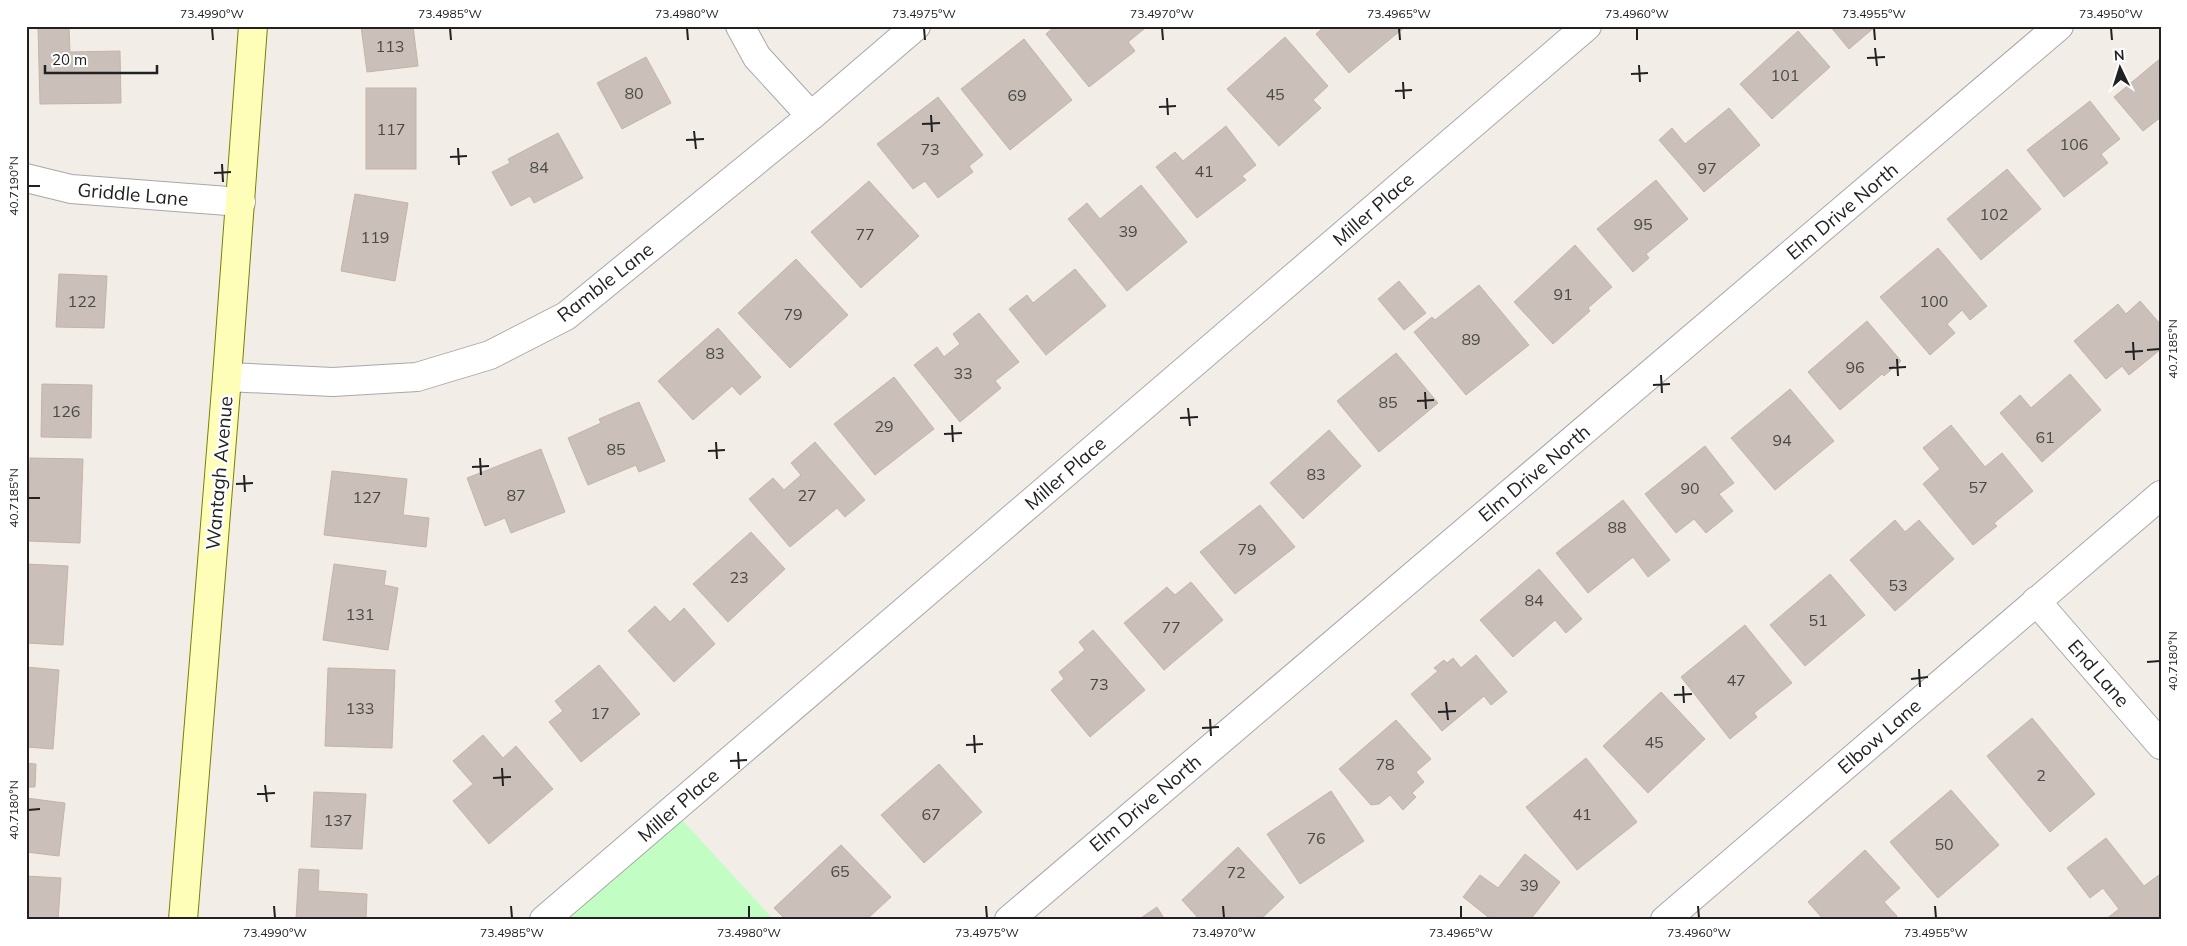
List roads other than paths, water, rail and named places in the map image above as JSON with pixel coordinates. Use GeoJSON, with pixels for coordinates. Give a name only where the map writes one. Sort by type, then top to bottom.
{"type":"FeatureCollection","features":[{"type":"Feature","properties":{"kind":"main road","name":"Wantagh Avenue"},"geometry":{"type":"LineString","coordinates":[[183,920],[241,202],[253,26]]}},
{"type":"Feature","properties":{"kind":"street"},"geometry":{"type":"LineString","coordinates":[[740,26],[757,57],[810,116]]}},
{"type":"Feature","properties":{"kind":"street","name":"Ramble Lane"},"geometry":{"type":"LineString","coordinates":[[227,376],[333,382],[417,377],[490,355],[566,316],[810,116],[916,26]]}},
{"type":"Feature","properties":{"kind":"street","name":"Miller Place"},"geometry":{"type":"LineString","coordinates":[[552,917],[1587,26]]}},
{"type":"Feature","properties":{"kind":"street","name":"Elm Drive North"},"geometry":{"type":"LineString","coordinates":[[1009,920],[2059,26]]}},
{"type":"Feature","properties":{"kind":"street","name":"Griddle Lane"},"geometry":{"type":"LineString","coordinates":[[26,178],[71,189],[241,202]]}},
{"type":"Feature","properties":{"kind":"street","name":"Elbow Lane"},"geometry":{"type":"LineString","coordinates":[[1665,920],[2161,494]]}},
{"type":"Feature","properties":{"kind":"street","name":"End Lane"},"geometry":{"type":"LineString","coordinates":[[2036,601],[2161,745]]}}]}
